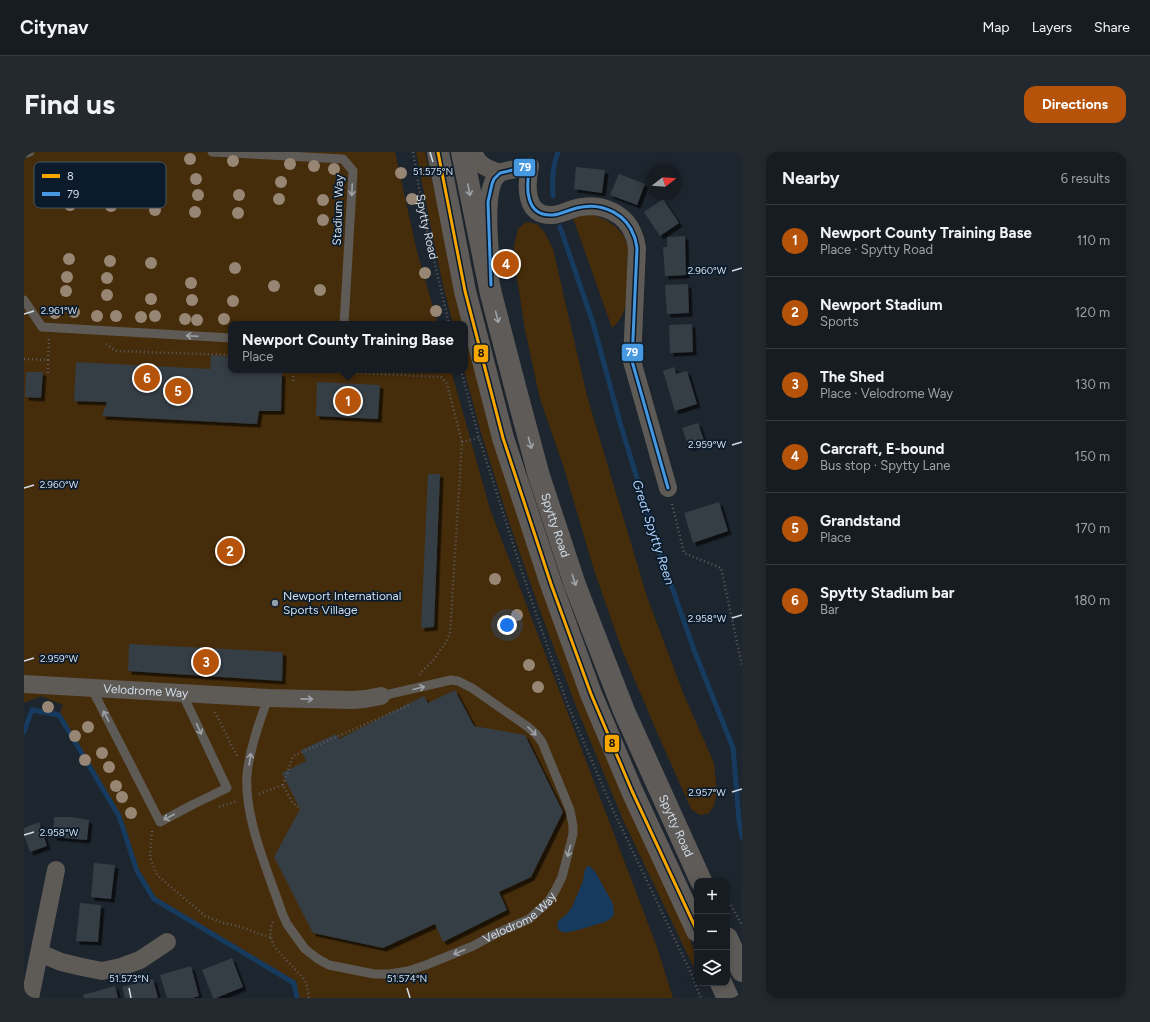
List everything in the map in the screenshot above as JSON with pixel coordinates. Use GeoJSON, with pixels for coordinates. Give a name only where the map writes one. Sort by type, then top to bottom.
{"type":"FeatureCollection","features":[{"type":"Feature","properties":{"kind":"main road","name":"Spytty Road"},"geometry":{"type":"LineString","coordinates":[[438,152],[465,291],[503,438],[551,584],[591,694],[632,791],[694,924]]}},
{"type":"Feature","properties":{"kind":"main road","name":"Spytty Road"},"geometry":{"type":"LineString","coordinates":[[462,152],[491,294],[539,476],[575,585],[624,711],[700,878]]}},
{"type":"Feature","properties":{"kind":"main road"},"geometry":{"type":"LineString","coordinates":[[730,945],[742,971]]}},
{"type":"Feature","properties":{"kind":"main road"},"geometry":{"type":"LineString","coordinates":[[723,986],[728,998]]}},
{"type":"Feature","properties":{"kind":"street"},"geometry":{"type":"LineString","coordinates":[[473,152],[479,163],[484,167],[500,173]]}},
{"type":"Feature","properties":{"kind":"street"},"geometry":{"type":"LineString","coordinates":[[491,294],[488,202],[492,184],[494,178],[500,173],[533,159]]}},
{"type":"Feature","properties":{"kind":"street"},"geometry":{"type":"LineString","coordinates":[[533,159],[527,178],[527,191],[530,203],[536,210],[544,214],[554,214],[582,207],[602,207],[614,212],[622,218],[629,226],[634,236],[637,248],[632,361],[668,488]]}},
{"type":"Feature","properties":{"kind":"street","name":"Velodrome Way"},"geometry":{"type":"LineString","coordinates":[[24,684],[268,698],[352,700],[381,696]]}},
{"type":"Feature","properties":{"kind":"street"},"geometry":{"type":"LineString","coordinates":[[30,998],[56,870]]}},
{"type":"Feature","properties":{"kind":"street"},"geometry":{"type":"LineString","coordinates":[[40,953],[61,962],[102,971],[121,967],[140,960],[167,942]]}},
{"type":"Feature","properties":{"kind":"lane"},"geometry":{"type":"LineString","coordinates":[[24,154],[30,152]]}},
{"type":"Feature","properties":{"kind":"lane","name":"Stadium Way"},"geometry":{"type":"LineString","coordinates":[[212,152],[343,160],[353,171],[344,321]]}},
{"type":"Feature","properties":{"kind":"lane"},"geometry":{"type":"LineString","coordinates":[[24,300],[42,327],[228,338]]}},
{"type":"Feature","properties":{"kind":"lane","name":"Velodrome Way"},"geometry":{"type":"LineString","coordinates":[[268,698],[251,749],[247,775],[248,798],[251,821],[282,913],[287,924],[305,949],[318,959],[329,965],[359,972],[389,974],[426,966],[473,946],[495,934],[529,919],[548,902],[562,877],[573,834],[573,826],[570,810],[542,742],[528,727],[472,688],[458,681],[451,680],[381,696]]}},
{"type":"Feature","properties":{"kind":"lane"},"geometry":{"type":"LineString","coordinates":[[92,689],[160,822],[227,788],[182,693]]}},
{"type":"Feature","properties":{"kind":"path","name":"Spytty Road"},"geometry":{"type":"LineString","coordinates":[[412,152],[424,217],[448,321]]}},
{"type":"Feature","properties":{"kind":"path"},"geometry":{"type":"LineString","coordinates":[[505,256],[509,279]]}},
{"type":"Feature","properties":{"kind":"path"},"geometry":{"type":"LineString","coordinates":[[48,372],[49,328]]}},
{"type":"Feature","properties":{"kind":"path"},"geometry":{"type":"LineString","coordinates":[[49,338],[56,338]]}},
{"type":"Feature","properties":{"kind":"path"},"geometry":{"type":"LineString","coordinates":[[101,341],[116,351],[228,355]]}},
{"type":"Feature","properties":{"kind":"path"},"geometry":{"type":"LineString","coordinates":[[24,359],[48,360]]}},
{"type":"Feature","properties":{"kind":"path"},"geometry":{"type":"LineString","coordinates":[[293,381],[294,373]]}},
{"type":"Feature","properties":{"kind":"path"},"geometry":{"type":"LineString","coordinates":[[300,809],[292,802],[283,785],[293,756],[409,705],[405,691],[435,658],[450,634],[462,442],[447,384],[441,377],[358,373]]}},
{"type":"Feature","properties":{"kind":"path"},"geometry":{"type":"LineString","coordinates":[[462,442],[479,438]]}},
{"type":"Feature","properties":{"kind":"path"},"geometry":{"type":"LineString","coordinates":[[668,488],[684,553],[721,568],[742,665]]}},
{"type":"Feature","properties":{"kind":"path"},"geometry":{"type":"LineString","coordinates":[[213,708],[240,762]]}},
{"type":"Feature","properties":{"kind":"path"},"geometry":{"type":"LineString","coordinates":[[248,798],[283,785]]}},
{"type":"Feature","properties":{"kind":"path"},"geometry":{"type":"LineString","coordinates":[[160,822],[152,828],[150,840],[150,857],[157,875],[204,916],[272,938]]}},
{"type":"Feature","properties":{"kind":"path"},"geometry":{"type":"LineString","coordinates":[[730,904],[742,926]]}},
{"type":"Feature","properties":{"kind":"path"},"geometry":{"type":"LineString","coordinates":[[282,913],[273,922],[271,927],[274,946],[305,980],[308,986],[309,998]]}},
{"type":"Feature","properties":{"kind":"shaded area","name":"Newport International Sports Village"},"geometry":{"type":"Polygon","coordinates":[[[24,152],[395,152],[417,252],[437,321],[228,321],[228,373],[452,373],[490,509],[657,947],[673,998],[297,998],[294,983],[154,899],[137,871],[119,816],[59,715],[63,705],[41,696],[24,703],[24,152]]]}},
{"type":"Feature","properties":{"kind":"shaded area"},"geometry":{"type":"Polygon","coordinates":[[[416,152],[425,152],[467,321],[452,321],[443,285],[416,152]]]}},
{"type":"Feature","properties":{"kind":"shaded area"},"geometry":{"type":"Polygon","coordinates":[[[583,215],[594,215],[606,220],[616,227],[624,236],[628,248],[626,305],[621,318],[612,328],[573,218],[583,215]]]}},
{"type":"Feature","properties":{"kind":"shaded area"},"geometry":{"type":"Polygon","coordinates":[[[526,222],[537,224],[545,233],[553,249],[587,396],[647,597],[684,695],[714,763],[717,792],[714,806],[708,814],[700,815],[692,810],[622,650],[594,570],[564,468],[540,399],[525,330],[515,265],[514,246],[518,229],[526,222]]]}},
{"type":"Feature","properties":{"kind":"shaded area"},"geometry":{"type":"Polygon","coordinates":[[[468,327],[492,424],[689,936],[694,952],[694,968],[624,822],[577,709],[510,525],[482,436],[465,373],[468,373],[468,327]]]}},
{"type":"Feature","properties":{"kind":"water"},"geometry":{"type":"Polygon","coordinates":[[[588,866],[591,867],[596,873],[613,904],[614,915],[605,922],[577,930],[562,932],[558,929],[558,921],[566,915],[572,907],[583,881],[585,869],[588,866]]]}},
{"type":"Feature","properties":{"kind":"building"},"geometry":{"type":"Polygon","coordinates":[[[576,167],[605,170],[602,193],[574,189],[576,167]]]}},
{"type":"Feature","properties":{"kind":"building"},"geometry":{"type":"Polygon","coordinates":[[[619,174],[645,184],[637,205],[610,195],[619,174]]]}},
{"type":"Feature","properties":{"kind":"building"},"geometry":{"type":"Polygon","coordinates":[[[664,200],[679,223],[660,236],[644,212],[664,200]]]}},
{"type":"Feature","properties":{"kind":"building"},"geometry":{"type":"Polygon","coordinates":[[[685,236],[686,275],[665,276],[663,247],[667,247],[667,237],[685,236]]]}},
{"type":"Feature","properties":{"kind":"building"},"geometry":{"type":"Polygon","coordinates":[[[688,284],[689,313],[667,314],[665,285],[688,284]]]}},
{"type":"Feature","properties":{"kind":"building"},"geometry":{"type":"Polygon","coordinates":[[[692,324],[693,352],[670,353],[669,325],[692,324]]]}},
{"type":"Feature","properties":{"kind":"building"},"geometry":{"type":"Polygon","coordinates":[[[211,355],[228,357],[228,373],[282,373],[281,411],[259,411],[257,424],[102,416],[107,402],[74,401],[76,362],[210,369],[211,355]]]}},
{"type":"Feature","properties":{"kind":"building"},"geometry":{"type":"Polygon","coordinates":[[[674,367],[676,374],[687,371],[697,404],[675,411],[663,371],[674,367]]]}},
{"type":"Feature","properties":{"kind":"building"},"geometry":{"type":"Polygon","coordinates":[[[26,372],[43,372],[41,398],[25,397],[26,372]]]}},
{"type":"Feature","properties":{"kind":"building"},"geometry":{"type":"Polygon","coordinates":[[[317,382],[380,385],[378,419],[316,416],[317,382]]]}},
{"type":"Feature","properties":{"kind":"building"},"geometry":{"type":"Polygon","coordinates":[[[698,423],[705,443],[689,448],[682,428],[698,423]]]}},
{"type":"Feature","properties":{"kind":"building"},"geometry":{"type":"Polygon","coordinates":[[[428,474],[440,474],[434,627],[421,628],[428,474]]]}},
{"type":"Feature","properties":{"kind":"building"},"geometry":{"type":"Polygon","coordinates":[[[719,502],[728,531],[693,543],[684,513],[719,502]]]}},
{"type":"Feature","properties":{"kind":"building"},"geometry":{"type":"Polygon","coordinates":[[[129,644],[283,652],[282,681],[128,671],[129,644]]]}},
{"type":"Feature","properties":{"kind":"building"},"geometry":{"type":"Polygon","coordinates":[[[455,690],[474,726],[525,735],[563,812],[531,877],[499,892],[507,910],[443,942],[435,924],[383,948],[313,933],[274,857],[300,809],[282,773],[306,761],[301,750],[336,734],[339,739],[424,696],[428,703],[455,690]]]}},
{"type":"Feature","properties":{"kind":"building"},"geometry":{"type":"Polygon","coordinates":[[[54,817],[72,817],[89,820],[87,840],[53,837],[54,817]]]}},
{"type":"Feature","properties":{"kind":"building"},"geometry":{"type":"Polygon","coordinates":[[[39,822],[47,846],[30,852],[24,835],[24,828],[39,822]]]}},
{"type":"Feature","properties":{"kind":"building"},"geometry":{"type":"Polygon","coordinates":[[[94,863],[115,865],[111,899],[91,897],[94,863]]]}},
{"type":"Feature","properties":{"kind":"building"},"geometry":{"type":"Polygon","coordinates":[[[80,903],[101,905],[98,942],[76,941],[80,903]]]}},
{"type":"Feature","properties":{"kind":"building"},"geometry":{"type":"Polygon","coordinates":[[[232,958],[243,987],[213,998],[202,970],[232,958]]]}},
{"type":"Feature","properties":{"kind":"building"},"geometry":{"type":"Polygon","coordinates":[[[191,966],[199,996],[192,998],[167,998],[160,975],[191,966]]]}},
{"type":"Feature","properties":{"kind":"building"},"geometry":{"type":"Polygon","coordinates":[[[153,979],[158,998],[125,998],[122,987],[153,979]]]}},
{"type":"Feature","properties":{"kind":"building"},"geometry":{"type":"Polygon","coordinates":[[[115,986],[118,998],[84,998],[83,995],[115,986]]]}},
{"type":"Feature","properties":{"kind":"waterway","name":"Great Spytty Reen"},"geometry":{"type":"LineString","coordinates":[[553,196],[553,174],[558,152]]}},
{"type":"Feature","properties":{"kind":"waterway","name":"Great Spytty Reen"},"geometry":{"type":"LineString","coordinates":[[560,227],[593,323],[621,426],[660,553],[694,650],[733,748],[739,820],[742,837]]}},
{"type":"Feature","properties":{"kind":"waterway"},"geometry":{"type":"LineString","coordinates":[[24,732],[32,710],[59,715],[119,816],[137,871],[154,899],[294,983],[297,998]]}},
{"type":"Feature","properties":{"kind":"transit line","name":"8"},"geometry":{"type":"LineString","coordinates":[[438,152],[465,291],[503,438],[551,584],[591,694],[632,791],[694,925]]}},
{"type":"Feature","properties":{"kind":"transit line","name":"79"},"geometry":{"type":"LineString","coordinates":[[491,285],[488,202],[494,179],[500,173],[530,166],[528,182],[529,198],[537,211],[544,214],[553,215],[590,206],[614,212],[626,222],[635,238],[637,248],[632,361],[668,488]]}},
{"type":"Feature","properties":{"kind":"place","name":"Carcraft, E-bound"},"geometry":{"type":"Point","coordinates":[506,264]}},
{"type":"Feature","properties":{"kind":"place","name":"Spytty Stadium bar"},"geometry":{"type":"Point","coordinates":[147,378]}},
{"type":"Feature","properties":{"kind":"place","name":"Grandstand"},"geometry":{"type":"Point","coordinates":[178,391]}},
{"type":"Feature","properties":{"kind":"place","name":"Newport County Training Base"},"geometry":{"type":"Point","coordinates":[348,401]}},
{"type":"Feature","properties":{"kind":"place","name":"Newport Stadium"},"geometry":{"type":"Point","coordinates":[230,551]}},
{"type":"Feature","properties":{"kind":"place","name":"Newport International Sports Village"},"geometry":{"type":"Point","coordinates":[275,603]}},
{"type":"Feature","properties":{"kind":"place","name":"The Shed"},"geometry":{"type":"Point","coordinates":[206,662]}}]}
